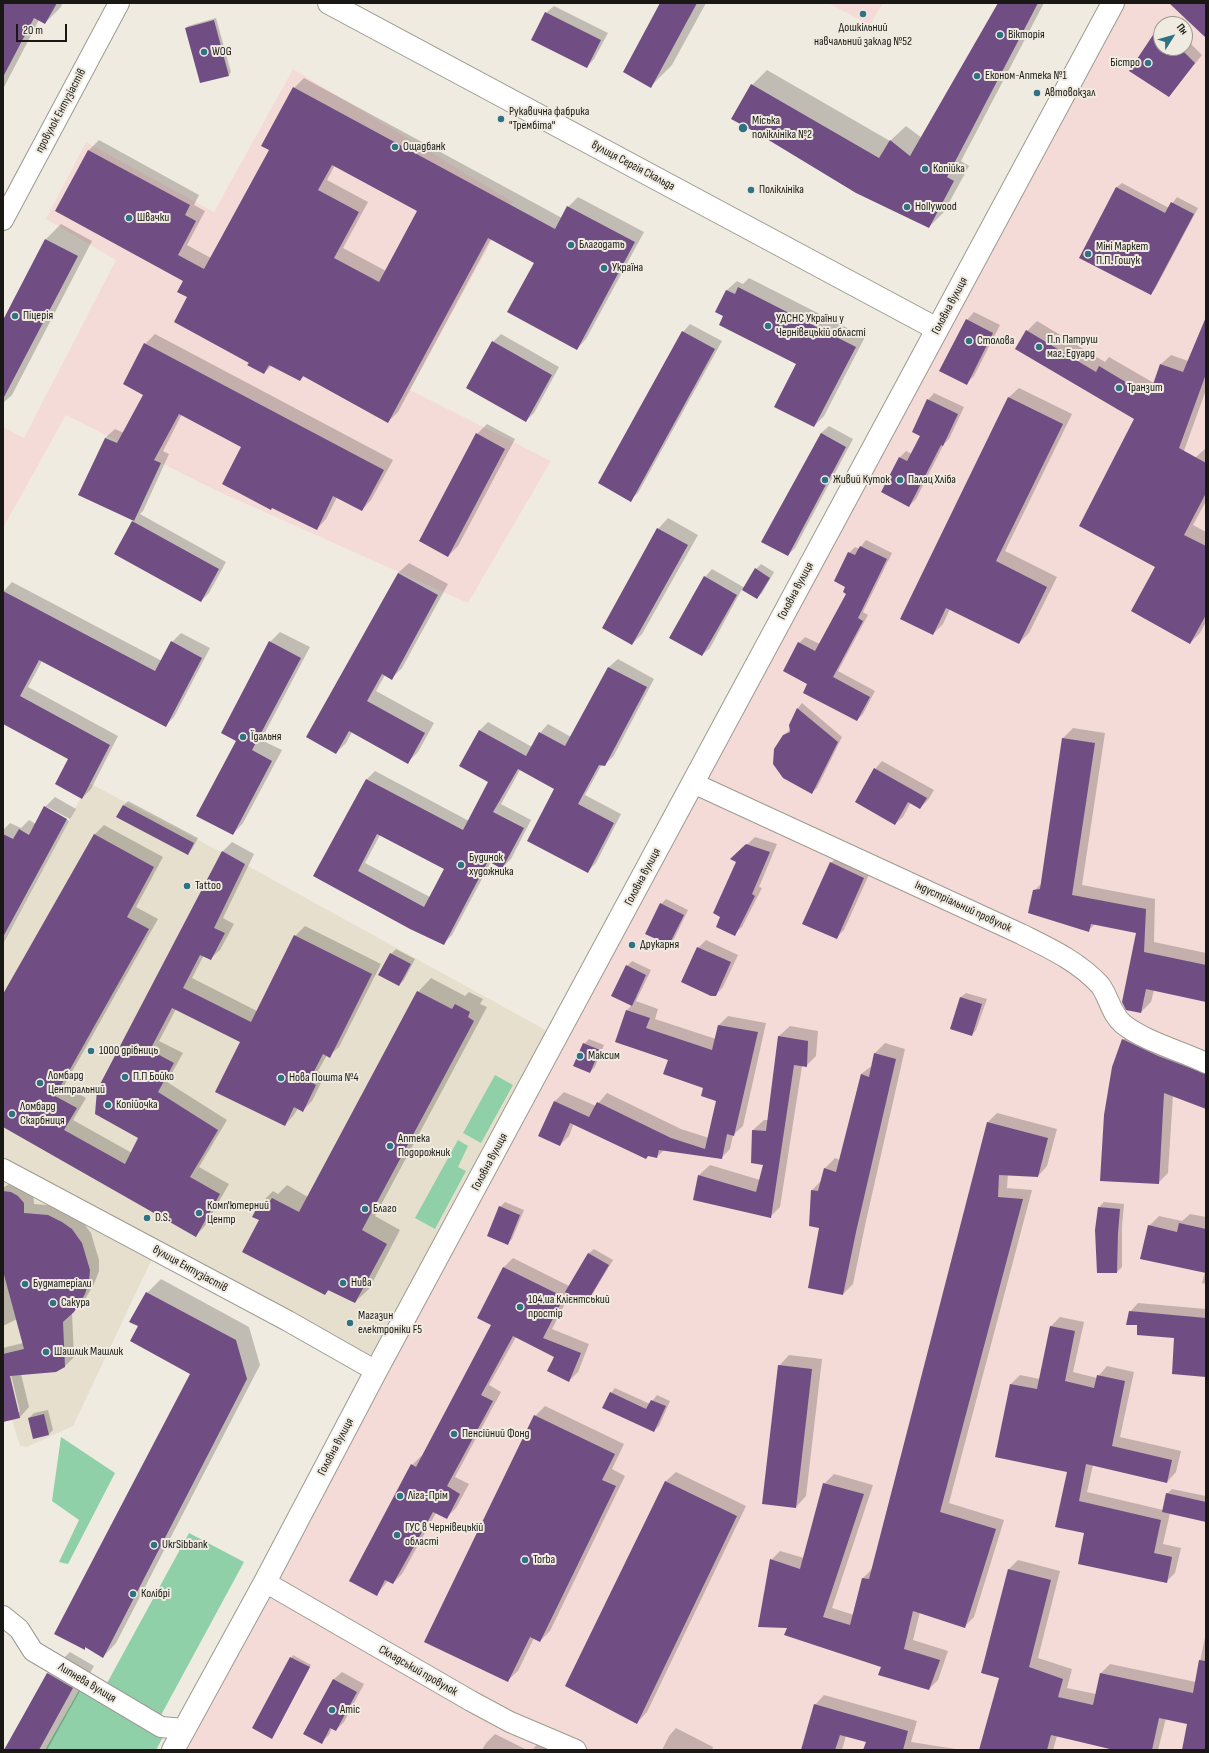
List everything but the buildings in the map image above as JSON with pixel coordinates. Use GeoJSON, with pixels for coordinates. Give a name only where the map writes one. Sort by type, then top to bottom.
{"type":"FeatureCollection","features":[{"type":"Feature","properties":{"kind":"main road","name":"вулиця Сергія Скальда"},"geometry":{"type":"LineString","coordinates":[[329,3],[937,329]]}},
{"type":"Feature","properties":{"kind":"main road","name":"Головна вулиця"},"geometry":{"type":"LineString","coordinates":[[173,1750],[265,1582],[376,1371],[1113,3]]}},
{"type":"Feature","properties":{"kind":"street","name":"провулок Ентузіастів"},"geometry":{"type":"LineString","coordinates":[[3,220],[119,3]]}},
{"type":"Feature","properties":{"kind":"street","name":"Індустріальний провулок"},"geometry":{"type":"LineString","coordinates":[[693,783],[1021,934],[1068,958],[1101,986],[1111,1007],[1122,1024],[1141,1036],[1206,1063]]}},
{"type":"Feature","properties":{"kind":"street","name":"вулиця Ентузіастів"},"geometry":{"type":"LineString","coordinates":[[3,1169],[288,1321],[376,1371]]}},
{"type":"Feature","properties":{"kind":"street","name":"Складський провулок"},"geometry":{"type":"LineString","coordinates":[[265,1582],[471,1701],[510,1722],[576,1750]]}},
{"type":"Feature","properties":{"kind":"street","name":"Липнева вулиця"},"geometry":{"type":"LineString","coordinates":[[3,1616],[19,1628],[33,1651],[161,1727],[184,1730]]}},
{"type":"Feature","properties":{"kind":"shaded area","name":"Дошкільний навчальний заклад №52"},"geometry":{"type":"Polygon","coordinates":[[[828,3],[883,3],[870,25],[828,3]]]}},
{"type":"Feature","properties":{"kind":"shaded area"},"geometry":{"type":"Polygon","coordinates":[[[1117,3],[1206,3],[1206,1750],[179,1750],[1117,3]]]}},
{"type":"Feature","properties":{"kind":"shaded area"},"geometry":{"type":"Polygon","coordinates":[[[293,69],[513,202],[410,390],[551,461],[468,603],[215,490],[66,415],[3,528],[3,427],[24,438],[116,260],[46,219],[86,142],[214,212],[293,69]]]}},
{"type":"Feature","properties":{"kind":"shaded area"},"geometry":{"type":"Polygon","coordinates":[[[89,783],[246,865],[551,1033],[373,1354],[360,1356],[159,1244],[73,1426],[27,1447],[20,1446],[12,1420],[3,1422],[3,942],[89,783]]]}},
{"type":"Feature","properties":{"kind":"green space"},"geometry":{"type":"Polygon","coordinates":[[[495,1075],[513,1085],[481,1143],[463,1133],[495,1075]]]}},
{"type":"Feature","properties":{"kind":"green space"},"geometry":{"type":"Polygon","coordinates":[[[458,1140],[468,1146],[458,1167],[466,1171],[435,1229],[415,1218],[458,1140]]]}},
{"type":"Feature","properties":{"kind":"green space"},"geometry":{"type":"Polygon","coordinates":[[[61,1437],[115,1473],[68,1564],[59,1562],[79,1520],[52,1501],[61,1437]]]}},
{"type":"Feature","properties":{"kind":"green space"},"geometry":{"type":"Polygon","coordinates":[[[189,1533],[244,1562],[160,1717],[106,1685],[189,1533]]]}},
{"type":"Feature","properties":{"kind":"green space"},"geometry":{"type":"Polygon","coordinates":[[[82,1685],[163,1737],[156,1750],[45,1750],[82,1685]]]}},
{"type":"Feature","properties":{"kind":"place","name":"Дошкільний навчальний заклад №52"},"geometry":{"type":"Point","coordinates":[863,14]}},
{"type":"Feature","properties":{"kind":"place","name":"Вікторія"},"geometry":{"type":"Point","coordinates":[1000,35]}},
{"type":"Feature","properties":{"kind":"place","name":"WOG"},"geometry":{"type":"Point","coordinates":[204,52]}},
{"type":"Feature","properties":{"kind":"place","name":"Бістро"},"geometry":{"type":"Point","coordinates":[1148,63]}},
{"type":"Feature","properties":{"kind":"place","name":"Економ-Аптека №1"},"geometry":{"type":"Point","coordinates":[977,76]}},
{"type":"Feature","properties":{"kind":"place","name":"Автовокзал"},"geometry":{"type":"Point","coordinates":[1037,93]}},
{"type":"Feature","properties":{"kind":"place","name":"Рукавична фабрика \"Трембіта\""},"geometry":{"type":"Point","coordinates":[501,119]}},
{"type":"Feature","properties":{"kind":"place","name":"Міська поліклініка №2"},"geometry":{"type":"Point","coordinates":[743,128]}},
{"type":"Feature","properties":{"kind":"place","name":"Ощадбанк"},"geometry":{"type":"Point","coordinates":[395,147]}},
{"type":"Feature","properties":{"kind":"place","name":"Копійка"},"geometry":{"type":"Point","coordinates":[925,169]}},
{"type":"Feature","properties":{"kind":"place","name":"Поліклініка"},"geometry":{"type":"Point","coordinates":[751,190]}},
{"type":"Feature","properties":{"kind":"place","name":"Hollywood"},"geometry":{"type":"Point","coordinates":[907,207]}},
{"type":"Feature","properties":{"kind":"place","name":"Швачки"},"geometry":{"type":"Point","coordinates":[129,218]}},
{"type":"Feature","properties":{"kind":"place","name":"Благодать"},"geometry":{"type":"Point","coordinates":[571,245]}},
{"type":"Feature","properties":{"kind":"place","name":"Міні Маркет П.П. Гошук"},"geometry":{"type":"Point","coordinates":[1088,254]}},
{"type":"Feature","properties":{"kind":"place","name":"Україна"},"geometry":{"type":"Point","coordinates":[604,268]}},
{"type":"Feature","properties":{"kind":"place","name":"Піцерія"},"geometry":{"type":"Point","coordinates":[15,316]}},
{"type":"Feature","properties":{"kind":"place","name":"УДСНС України у Чернівецькій області"},"geometry":{"type":"Point","coordinates":[768,326]}},
{"type":"Feature","properties":{"kind":"place","name":"Столова"},"geometry":{"type":"Point","coordinates":[969,341]}},
{"type":"Feature","properties":{"kind":"place","name":"П.п Патруш маг. Едуард"},"geometry":{"type":"Point","coordinates":[1039,347]}},
{"type":"Feature","properties":{"kind":"place","name":"Транзит"},"geometry":{"type":"Point","coordinates":[1119,388]}},
{"type":"Feature","properties":{"kind":"place","name":"Живий Куток"},"geometry":{"type":"Point","coordinates":[825,480]}},
{"type":"Feature","properties":{"kind":"place","name":"Палац Хліба"},"geometry":{"type":"Point","coordinates":[900,480]}},
{"type":"Feature","properties":{"kind":"place","name":"Їдальня"},"geometry":{"type":"Point","coordinates":[243,737]}},
{"type":"Feature","properties":{"kind":"place","name":"Будинок художника"},"geometry":{"type":"Point","coordinates":[461,865]}},
{"type":"Feature","properties":{"kind":"place","name":"Tattoo"},"geometry":{"type":"Point","coordinates":[187,886]}},
{"type":"Feature","properties":{"kind":"place","name":"Друкарня"},"geometry":{"type":"Point","coordinates":[632,945]}},
{"type":"Feature","properties":{"kind":"place","name":"1000 дрібниць"},"geometry":{"type":"Point","coordinates":[91,1051]}},
{"type":"Feature","properties":{"kind":"place","name":"Максим"},"geometry":{"type":"Point","coordinates":[580,1056]}},
{"type":"Feature","properties":{"kind":"place","name":"П.П Бойко"},"geometry":{"type":"Point","coordinates":[125,1077]}},
{"type":"Feature","properties":{"kind":"place","name":"Нова Пошта №4"},"geometry":{"type":"Point","coordinates":[281,1078]}},
{"type":"Feature","properties":{"kind":"place","name":"Ломбард Центральний"},"geometry":{"type":"Point","coordinates":[40,1083]}},
{"type":"Feature","properties":{"kind":"place","name":"Копійочка"},"geometry":{"type":"Point","coordinates":[108,1105]}},
{"type":"Feature","properties":{"kind":"place","name":"Ломбард Скарбниця"},"geometry":{"type":"Point","coordinates":[12,1114]}},
{"type":"Feature","properties":{"kind":"place","name":"Аптека Подорожник"},"geometry":{"type":"Point","coordinates":[390,1146]}},
{"type":"Feature","properties":{"kind":"place","name":"Благо"},"geometry":{"type":"Point","coordinates":[365,1209]}},
{"type":"Feature","properties":{"kind":"place","name":"Комп'ютерний Центр"},"geometry":{"type":"Point","coordinates":[199,1213]}},
{"type":"Feature","properties":{"kind":"place","name":"D.S."},"geometry":{"type":"Point","coordinates":[147,1218]}},
{"type":"Feature","properties":{"kind":"place","name":"Нива"},"geometry":{"type":"Point","coordinates":[343,1283]}},
{"type":"Feature","properties":{"kind":"place","name":"Будматеріали"},"geometry":{"type":"Point","coordinates":[25,1284]}},
{"type":"Feature","properties":{"kind":"place","name":"Сакура"},"geometry":{"type":"Point","coordinates":[53,1303]}},
{"type":"Feature","properties":{"kind":"place","name":"104.ua Клієнтський простір"},"geometry":{"type":"Point","coordinates":[520,1307]}},
{"type":"Feature","properties":{"kind":"place","name":"Магазин електроніки F5"},"geometry":{"type":"Point","coordinates":[350,1323]}},
{"type":"Feature","properties":{"kind":"place","name":"Шашлик Машлик"},"geometry":{"type":"Point","coordinates":[46,1352]}},
{"type":"Feature","properties":{"kind":"place","name":"Пенсійний Фонд"},"geometry":{"type":"Point","coordinates":[454,1434]}},
{"type":"Feature","properties":{"kind":"place","name":"Ліга-Прім"},"geometry":{"type":"Point","coordinates":[400,1496]}},
{"type":"Feature","properties":{"kind":"place","name":"ГУС в Чернівецькій області"},"geometry":{"type":"Point","coordinates":[397,1535]}},
{"type":"Feature","properties":{"kind":"place","name":"UkrSibbank"},"geometry":{"type":"Point","coordinates":[154,1545]}},
{"type":"Feature","properties":{"kind":"place","name":"Torba"},"geometry":{"type":"Point","coordinates":[525,1560]}},
{"type":"Feature","properties":{"kind":"place","name":"Колібрі"},"geometry":{"type":"Point","coordinates":[133,1594]}},
{"type":"Feature","properties":{"kind":"place","name":"Amic"},"geometry":{"type":"Point","coordinates":[332,1710]}}]}
